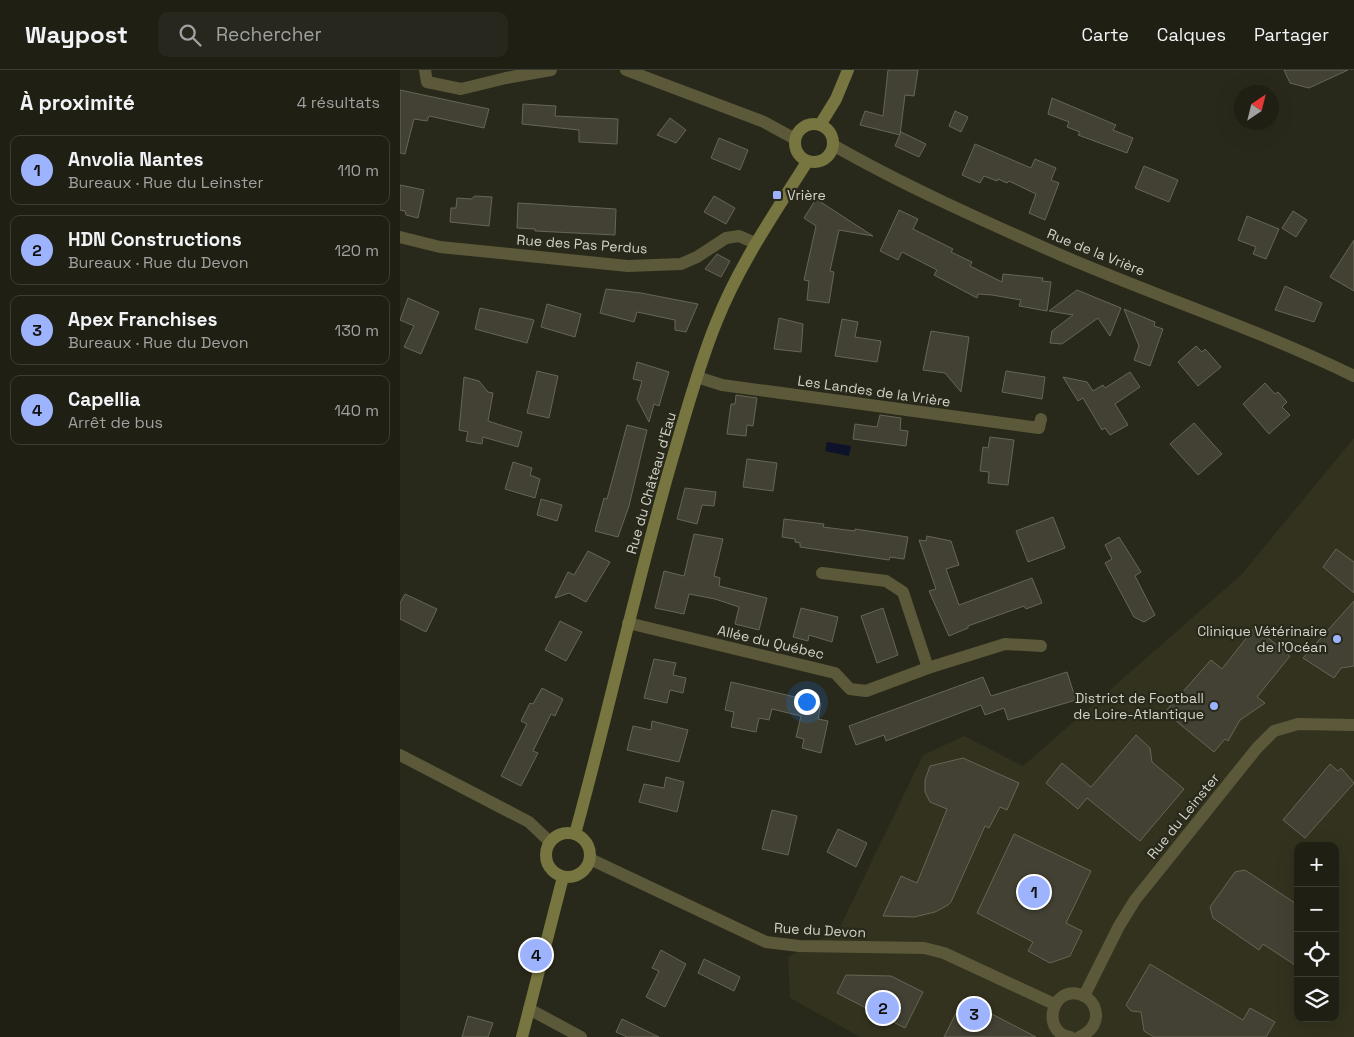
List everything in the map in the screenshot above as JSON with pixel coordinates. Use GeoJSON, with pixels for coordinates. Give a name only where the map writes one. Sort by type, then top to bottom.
{"type":"FeatureCollection","features":[{"type":"Feature","properties":{"kind":"street"},"geometry":{"type":"LineString","coordinates":[[425,70],[426,82],[461,89],[551,70]]}},
{"type":"Feature","properties":{"kind":"street"},"geometry":{"type":"LineString","coordinates":[[627,70],[764,122],[795,139]]}},
{"type":"Feature","properties":{"kind":"street"},"geometry":{"type":"LineString","coordinates":[[820,125],[836,100],[848,70]]}},
{"type":"Feature","properties":{"kind":"street"},"geometry":{"type":"LineString","coordinates":[[814,124],[820,125],[830,133],[833,145],[827,157],[814,162],[807,162],[797,152],[795,139],[802,128],[814,124]]}},
{"type":"Feature","properties":{"kind":"street","name":"Rue de la Vrière"},"geometry":{"type":"LineString","coordinates":[[833,145],[862,162],[1047,249],[1353,372]]}},
{"type":"Feature","properties":{"kind":"street","name":"Rue du Château d'Eau"},"geometry":{"type":"LineString","coordinates":[[575,834],[628,623],[664,489],[697,377],[716,323],[755,243],[807,162]]}},
{"type":"Feature","properties":{"kind":"street","name":"Rue des Pas Perdus"},"geometry":{"type":"LineString","coordinates":[[400,237],[440,247],[628,266],[682,264],[697,257],[726,238],[739,236],[755,243]]}},
{"type":"Feature","properties":{"kind":"street","name":"Les Landes de la Vrière"},"geometry":{"type":"LineString","coordinates":[[697,377],[722,384],[1039,428],[1041,419]]}},
{"type":"Feature","properties":{"kind":"street"},"geometry":{"type":"LineString","coordinates":[[822,573],[886,582],[902,592],[928,668]]}},
{"type":"Feature","properties":{"kind":"street","name":"Allée du Québec"},"geometry":{"type":"LineString","coordinates":[[628,623],[835,673],[850,689],[866,691],[928,668],[1005,644],[1041,646]]}},
{"type":"Feature","properties":{"kind":"street","name":"Rue du Leinster"},"geometry":{"type":"LineString","coordinates":[[1084,996],[1119,926],[1135,900],[1256,748],[1274,731],[1298,724],[1354,725]]}},
{"type":"Feature","properties":{"kind":"street"},"geometry":{"type":"LineString","coordinates":[[400,755],[529,822],[550,842]]}},
{"type":"Feature","properties":{"kind":"street"},"geometry":{"type":"LineString","coordinates":[[561,834],[575,834],[589,846],[590,859],[584,872],[570,878],[563,877],[550,870],[547,863],[546,849],[550,842],[561,834]]}},
{"type":"Feature","properties":{"kind":"street","name":"Rue du Devon"},"geometry":{"type":"LineString","coordinates":[[590,859],[766,942],[799,946],[924,948],[944,953],[1054,1004]]}},
{"type":"Feature","properties":{"kind":"street"},"geometry":{"type":"LineString","coordinates":[[522,1037],[563,877]]}},
{"type":"Feature","properties":{"kind":"street"},"geometry":{"type":"LineString","coordinates":[[1070,1037],[1059,1032],[1054,1026],[1052,1019],[1054,1004],[1064,995],[1071,993],[1084,996],[1094,1005],[1096,1018],[1091,1030],[1079,1037]]}},
{"type":"Feature","properties":{"kind":"street"},"geometry":{"type":"LineString","coordinates":[[529,1008],[581,1037]]}},
{"type":"Feature","properties":{"kind":"shaded area"},"geometry":{"type":"Polygon","coordinates":[[[1354,438],[1354,1037],[860,1037],[790,998],[788,957],[839,929],[923,755],[964,736],[1023,766],[1241,575],[1354,438]]]}},
{"type":"Feature","properties":{"kind":"water"},"geometry":{"type":"Polygon","coordinates":[[[827,442],[851,446],[849,456],[825,451],[827,442]]]}},
{"type":"Feature","properties":{"kind":"building"},"geometry":{"type":"Polygon","coordinates":[[[888,70],[918,70],[914,96],[905,95],[900,135],[860,125],[865,111],[883,116],[888,70]]]}},
{"type":"Feature","properties":{"kind":"building"},"geometry":{"type":"Polygon","coordinates":[[[1284,70],[1348,70],[1309,88],[1290,83],[1284,70]]]}},
{"type":"Feature","properties":{"kind":"building"},"geometry":{"type":"Polygon","coordinates":[[[400,90],[489,109],[484,128],[429,116],[427,121],[414,119],[405,154],[400,153],[400,90]]]}},
{"type":"Feature","properties":{"kind":"building"},"geometry":{"type":"Polygon","coordinates":[[[1052,98],[1116,125],[1113,130],[1133,138],[1127,153],[1078,135],[1080,132],[1067,127],[1069,122],[1048,114],[1052,98]]]}},
{"type":"Feature","properties":{"kind":"building"},"geometry":{"type":"Polygon","coordinates":[[[523,104],[556,106],[555,116],[618,119],[617,144],[579,142],[579,130],[522,124],[523,104]]]}},
{"type":"Feature","properties":{"kind":"building"},"geometry":{"type":"Polygon","coordinates":[[[955,111],[968,117],[961,132],[949,126],[955,111]]]}},
{"type":"Feature","properties":{"kind":"building"},"geometry":{"type":"Polygon","coordinates":[[[670,118],[686,130],[676,143],[657,135],[670,118]]]}},
{"type":"Feature","properties":{"kind":"building"},"geometry":{"type":"Polygon","coordinates":[[[901,132],[926,144],[919,157],[895,146],[901,132]]]}},
{"type":"Feature","properties":{"kind":"building"},"geometry":{"type":"Polygon","coordinates":[[[719,138],[748,150],[740,170],[711,158],[719,138]]]}},
{"type":"Feature","properties":{"kind":"building"},"geometry":{"type":"Polygon","coordinates":[[[975,144],[1031,168],[1035,159],[1056,168],[1051,180],[1059,183],[1045,220],[1029,213],[1036,194],[1009,181],[1007,183],[998,179],[997,181],[984,176],[980,183],[962,175],[975,144]]]}},
{"type":"Feature","properties":{"kind":"building"},"geometry":{"type":"Polygon","coordinates":[[[1144,166],[1178,180],[1169,202],[1135,188],[1144,166]]]}},
{"type":"Feature","properties":{"kind":"building"},"geometry":{"type":"Polygon","coordinates":[[[400,185],[424,190],[418,218],[406,215],[405,211],[400,210],[400,185]]]}},
{"type":"Feature","properties":{"kind":"building"},"geometry":{"type":"Polygon","coordinates":[[[475,196],[492,197],[489,226],[450,222],[451,208],[456,208],[457,198],[471,199],[475,196]]]}},
{"type":"Feature","properties":{"kind":"building"},"geometry":{"type":"Polygon","coordinates":[[[714,196],[735,208],[726,224],[704,212],[714,196]]]}},
{"type":"Feature","properties":{"kind":"building"},"geometry":{"type":"Polygon","coordinates":[[[816,199],[873,236],[839,230],[830,271],[834,272],[829,303],[807,300],[809,281],[804,280],[816,226],[804,218],[816,199]]]}},
{"type":"Feature","properties":{"kind":"building"},"geometry":{"type":"Polygon","coordinates":[[[518,203],[616,209],[615,235],[535,231],[535,229],[517,228],[518,203]]]}},
{"type":"Feature","properties":{"kind":"building"},"geometry":{"type":"Polygon","coordinates":[[[899,210],[918,219],[913,229],[953,249],[951,252],[972,262],[970,266],[1002,282],[1003,274],[1043,278],[1042,281],[1051,282],[1047,311],[1019,306],[1021,300],[978,294],[977,298],[934,275],[937,270],[902,252],[898,260],[880,251],[899,210]]]}},
{"type":"Feature","properties":{"kind":"building"},"geometry":{"type":"Polygon","coordinates":[[[1293,211],[1307,220],[1296,237],[1282,228],[1293,211]]]}},
{"type":"Feature","properties":{"kind":"building"},"geometry":{"type":"Polygon","coordinates":[[[1247,216],[1279,229],[1266,259],[1253,254],[1256,247],[1238,240],[1247,216]]]}},
{"type":"Feature","properties":{"kind":"building"},"geometry":{"type":"Polygon","coordinates":[[[1354,240],[1354,291],[1330,277],[1354,240]]]}},
{"type":"Feature","properties":{"kind":"building"},"geometry":{"type":"Polygon","coordinates":[[[717,254],[730,261],[721,277],[705,269],[717,254]]]}},
{"type":"Feature","properties":{"kind":"building"},"geometry":{"type":"Polygon","coordinates":[[[1285,286],[1322,303],[1314,322],[1275,310],[1285,286]]]}},
{"type":"Feature","properties":{"kind":"building"},"geometry":{"type":"Polygon","coordinates":[[[606,289],[641,293],[698,304],[686,332],[675,330],[675,320],[637,312],[634,322],[600,313],[606,289]]]}},
{"type":"Feature","properties":{"kind":"building"},"geometry":{"type":"Polygon","coordinates":[[[1077,290],[1121,308],[1110,336],[1098,318],[1062,344],[1050,343],[1052,331],[1073,315],[1049,311],[1077,290]]]}},
{"type":"Feature","properties":{"kind":"building"},"geometry":{"type":"Polygon","coordinates":[[[408,298],[439,312],[421,354],[404,347],[414,326],[400,320],[408,298]]]}},
{"type":"Feature","properties":{"kind":"building"},"geometry":{"type":"Polygon","coordinates":[[[547,304],[581,314],[575,337],[541,327],[547,304]]]}},
{"type":"Feature","properties":{"kind":"building"},"geometry":{"type":"Polygon","coordinates":[[[480,308],[534,320],[527,343],[475,329],[480,308]]]}},
{"type":"Feature","properties":{"kind":"building"},"geometry":{"type":"Polygon","coordinates":[[[1124,309],[1155,322],[1154,326],[1163,329],[1150,366],[1134,360],[1139,346],[1124,309]]]}},
{"type":"Feature","properties":{"kind":"building"},"geometry":{"type":"Polygon","coordinates":[[[779,318],[803,324],[801,352],[774,349],[779,318]]]}},
{"type":"Feature","properties":{"kind":"building"},"geometry":{"type":"Polygon","coordinates":[[[842,319],[858,322],[855,337],[881,341],[877,362],[835,356],[842,319]]]}},
{"type":"Feature","properties":{"kind":"building"},"geometry":{"type":"Polygon","coordinates":[[[931,331],[969,337],[961,392],[945,373],[923,370],[931,331]]]}},
{"type":"Feature","properties":{"kind":"building"},"geometry":{"type":"Polygon","coordinates":[[[1196,346],[1202,352],[1205,349],[1221,367],[1198,386],[1178,362],[1196,346]]]}},
{"type":"Feature","properties":{"kind":"building"},"geometry":{"type":"Polygon","coordinates":[[[637,362],[669,372],[659,406],[654,404],[649,422],[637,399],[642,381],[633,379],[637,362]]]}},
{"type":"Feature","properties":{"kind":"building"},"geometry":{"type":"Polygon","coordinates":[[[537,371],[558,376],[549,418],[527,413],[537,371]]]}},
{"type":"Feature","properties":{"kind":"building"},"geometry":{"type":"Polygon","coordinates":[[[1006,371],[1045,377],[1042,399],[1002,392],[1006,371]]]}},
{"type":"Feature","properties":{"kind":"building"},"geometry":{"type":"Polygon","coordinates":[[[1130,372],[1140,387],[1115,404],[1128,425],[1110,435],[1105,428],[1102,430],[1083,398],[1078,401],[1063,377],[1087,382],[1093,391],[1103,385],[1105,388],[1130,372]]]}},
{"type":"Feature","properties":{"kind":"building"},"geometry":{"type":"Polygon","coordinates":[[[464,377],[479,381],[488,392],[493,393],[488,421],[522,432],[518,447],[483,437],[482,444],[466,441],[468,432],[459,430],[464,377]]]}},
{"type":"Feature","properties":{"kind":"building"},"geometry":{"type":"Polygon","coordinates":[[[1265,383],[1275,394],[1278,392],[1287,402],[1282,407],[1290,415],[1269,434],[1243,404],[1265,383]]]}},
{"type":"Feature","properties":{"kind":"building"},"geometry":{"type":"Polygon","coordinates":[[[736,395],[757,398],[753,426],[747,425],[746,436],[727,434],[731,404],[735,404],[736,395]]]}},
{"type":"Feature","properties":{"kind":"building"},"geometry":{"type":"Polygon","coordinates":[[[880,415],[901,418],[900,430],[908,431],[906,446],[853,439],[855,424],[877,427],[880,415]]]}},
{"type":"Feature","properties":{"kind":"building"},"geometry":{"type":"Polygon","coordinates":[[[1194,423],[1222,454],[1198,475],[1170,444],[1194,423]]]}},
{"type":"Feature","properties":{"kind":"building"},"geometry":{"type":"Polygon","coordinates":[[[627,425],[647,430],[629,506],[618,537],[595,531],[604,498],[607,499],[627,425]]]}},
{"type":"Feature","properties":{"kind":"building"},"geometry":{"type":"Polygon","coordinates":[[[990,437],[1014,440],[1008,485],[988,483],[989,472],[980,471],[983,447],[988,448],[990,437]]]}},
{"type":"Feature","properties":{"kind":"building"},"geometry":{"type":"Polygon","coordinates":[[[747,459],[777,463],[773,491],[743,487],[747,459]]]}},
{"type":"Feature","properties":{"kind":"building"},"geometry":{"type":"Polygon","coordinates":[[[513,462],[532,468],[530,475],[540,479],[535,498],[505,489],[513,462]]]}},
{"type":"Feature","properties":{"kind":"building"},"geometry":{"type":"Polygon","coordinates":[[[685,488],[716,492],[714,506],[702,505],[697,524],[677,519],[685,488]]]}},
{"type":"Feature","properties":{"kind":"building"},"geometry":{"type":"Polygon","coordinates":[[[541,499],[562,505],[557,521],[537,515],[541,499]]]}},
{"type":"Feature","properties":{"kind":"building"},"geometry":{"type":"Polygon","coordinates":[[[1053,517],[1065,548],[1028,562],[1016,531],[1053,517]]]}},
{"type":"Feature","properties":{"kind":"building"},"geometry":{"type":"Polygon","coordinates":[[[784,519],[824,524],[823,527],[855,531],[855,529],[908,537],[904,559],[890,557],[889,560],[800,547],[800,543],[795,542],[795,539],[782,537],[784,519]]]}},
{"type":"Feature","properties":{"kind":"building"},"geometry":{"type":"Polygon","coordinates":[[[694,534],[723,539],[714,576],[720,578],[719,586],[767,598],[759,630],[735,624],[739,607],[715,599],[689,594],[684,614],[655,608],[664,571],[684,576],[694,534]]]}},
{"type":"Feature","properties":{"kind":"building"},"geometry":{"type":"Polygon","coordinates":[[[927,536],[951,541],[959,565],[946,569],[959,605],[1032,578],[1042,603],[1026,609],[1024,606],[968,626],[968,628],[949,636],[929,591],[936,589],[919,540],[926,541],[927,536]]]}},
{"type":"Feature","properties":{"kind":"building"},"geometry":{"type":"Polygon","coordinates":[[[1119,537],[1141,572],[1135,576],[1155,615],[1144,622],[1134,617],[1105,563],[1112,559],[1105,545],[1119,537]]]}},
{"type":"Feature","properties":{"kind":"building"},"geometry":{"type":"Polygon","coordinates":[[[1336,549],[1354,562],[1354,593],[1323,567],[1336,549]]]}},
{"type":"Feature","properties":{"kind":"building"},"geometry":{"type":"Polygon","coordinates":[[[588,551],[610,562],[586,602],[569,593],[555,598],[568,572],[574,575],[588,551]]]}},
{"type":"Feature","properties":{"kind":"building"},"geometry":{"type":"Polygon","coordinates":[[[405,594],[437,609],[426,632],[400,619],[400,603],[405,594]]]}},
{"type":"Feature","properties":{"kind":"building","name":"Clinique Vétérinaire de l'Océan"},"geometry":{"type":"Polygon","coordinates":[[[1354,601],[1354,666],[1341,668],[1334,678],[1303,658],[1354,601]]]}},
{"type":"Feature","properties":{"kind":"building"},"geometry":{"type":"Polygon","coordinates":[[[801,608],[838,617],[832,642],[809,635],[808,641],[793,637],[801,608]]]}},
{"type":"Feature","properties":{"kind":"building"},"geometry":{"type":"Polygon","coordinates":[[[883,608],[898,655],[877,663],[861,616],[883,608]]]}},
{"type":"Feature","properties":{"kind":"building"},"geometry":{"type":"Polygon","coordinates":[[[560,621],[582,632],[566,661],[545,650],[560,621]]]}},
{"type":"Feature","properties":{"kind":"building","name":"District de Football de Loire-Atlantique"},"geometry":{"type":"Polygon","coordinates":[[[1255,627],[1290,656],[1257,697],[1265,703],[1240,720],[1228,741],[1225,739],[1214,752],[1165,712],[1211,660],[1222,669],[1255,627]]]}},
{"type":"Feature","properties":{"kind":"building"},"geometry":{"type":"Polygon","coordinates":[[[654,659],[676,663],[673,675],[686,678],[683,693],[670,690],[667,703],[644,698],[654,659]]]}},
{"type":"Feature","properties":{"kind":"building"},"geometry":{"type":"Polygon","coordinates":[[[1067,672],[1076,700],[1008,720],[1004,708],[985,715],[981,705],[886,741],[884,735],[856,745],[849,726],[983,677],[991,696],[1067,672]]]}},
{"type":"Feature","properties":{"kind":"building"},"geometry":{"type":"Polygon","coordinates":[[[731,682],[821,703],[818,719],[828,721],[821,753],[802,748],[804,739],[796,737],[801,716],[772,709],[769,720],[759,718],[756,732],[731,727],[734,712],[725,710],[731,682]]]}},
{"type":"Feature","properties":{"kind":"building"},"geometry":{"type":"Polygon","coordinates":[[[542,688],[563,699],[555,716],[551,714],[533,751],[538,753],[521,786],[501,776],[527,724],[521,721],[530,703],[533,704],[542,688]]]}},
{"type":"Feature","properties":{"kind":"building"},"geometry":{"type":"Polygon","coordinates":[[[652,721],[688,730],[679,762],[627,750],[633,726],[651,730],[652,721]]]}},
{"type":"Feature","properties":{"kind":"building"},"geometry":{"type":"Polygon","coordinates":[[[1136,735],[1150,748],[1152,762],[1184,789],[1140,841],[1087,798],[1078,809],[1046,783],[1062,763],[1091,787],[1136,735]]]}},
{"type":"Feature","properties":{"kind":"building"},"geometry":{"type":"Polygon","coordinates":[[[963,758],[1019,783],[1007,810],[1000,807],[989,828],[985,826],[948,905],[935,912],[914,917],[883,916],[901,876],[917,883],[947,809],[930,802],[925,792],[925,780],[930,766],[963,758]]]}},
{"type":"Feature","properties":{"kind":"building"},"geometry":{"type":"Polygon","coordinates":[[[1330,764],[1338,771],[1341,768],[1354,783],[1305,838],[1283,820],[1330,764]]]}},
{"type":"Feature","properties":{"kind":"building"},"geometry":{"type":"Polygon","coordinates":[[[666,777],[684,782],[677,812],[639,802],[644,784],[664,788],[666,777]]]}},
{"type":"Feature","properties":{"kind":"building"},"geometry":{"type":"Polygon","coordinates":[[[772,810],[797,816],[788,855],[762,849],[772,810]]]}},
{"type":"Feature","properties":{"kind":"building"},"geometry":{"type":"Polygon","coordinates":[[[838,829],[867,843],[856,867],[827,852],[838,829]]]}},
{"type":"Feature","properties":{"kind":"building"},"geometry":{"type":"Polygon","coordinates":[[[1014,834],[1091,871],[1066,923],[1082,931],[1070,956],[1050,963],[1028,951],[1033,942],[977,913],[1014,834]]]}},
{"type":"Feature","properties":{"kind":"building"},"geometry":{"type":"Polygon","coordinates":[[[1245,870],[1294,902],[1294,964],[1263,944],[1259,950],[1213,918],[1210,907],[1235,872],[1245,870]]]}},
{"type":"Feature","properties":{"kind":"building"},"geometry":{"type":"Polygon","coordinates":[[[661,950],[686,964],[665,1007],[646,997],[659,971],[652,968],[661,950]]]}},
{"type":"Feature","properties":{"kind":"building"},"geometry":{"type":"Polygon","coordinates":[[[704,959],[740,977],[734,991],[698,973],[704,959]]]}},
{"type":"Feature","properties":{"kind":"building"},"geometry":{"type":"Polygon","coordinates":[[[1150,964],[1243,1020],[1250,1008],[1275,1022],[1266,1037],[1154,1037],[1144,1031],[1141,1012],[1131,1011],[1126,1005],[1150,964]]]}},
{"type":"Feature","properties":{"kind":"building"},"geometry":{"type":"Polygon","coordinates":[[[846,975],[891,976],[923,992],[905,1028],[837,993],[846,975]]]}},
{"type":"Feature","properties":{"kind":"building"},"geometry":{"type":"Polygon","coordinates":[[[963,999],[1036,1037],[944,1037],[963,999]]]}},
{"type":"Feature","properties":{"kind":"building"},"geometry":{"type":"Polygon","coordinates":[[[468,1016],[493,1023],[488,1037],[462,1037],[468,1016]]]}},
{"type":"Feature","properties":{"kind":"building"},"geometry":{"type":"Polygon","coordinates":[[[622,1019],[659,1037],[627,1037],[616,1032],[622,1019]]]}},
{"type":"Feature","properties":{"kind":"place","name":"Vrière"},"geometry":{"type":"Point","coordinates":[777,195]}},
{"type":"Feature","properties":{"kind":"place","name":"Clinique Vétérinaire de l'Océan"},"geometry":{"type":"Point","coordinates":[1337,639]}},
{"type":"Feature","properties":{"kind":"place","name":"District de Football de Loire-Atlantique"},"geometry":{"type":"Point","coordinates":[1214,706]}},
{"type":"Feature","properties":{"kind":"place","name":"Anvolia Nantes"},"geometry":{"type":"Point","coordinates":[1034,892]}},
{"type":"Feature","properties":{"kind":"place","name":"Capellia"},"geometry":{"type":"Point","coordinates":[536,955]}},
{"type":"Feature","properties":{"kind":"place","name":"HDN Constructions"},"geometry":{"type":"Point","coordinates":[883,1008]}},
{"type":"Feature","properties":{"kind":"place","name":"Apex Franchises"},"geometry":{"type":"Point","coordinates":[974,1014]}}]}
